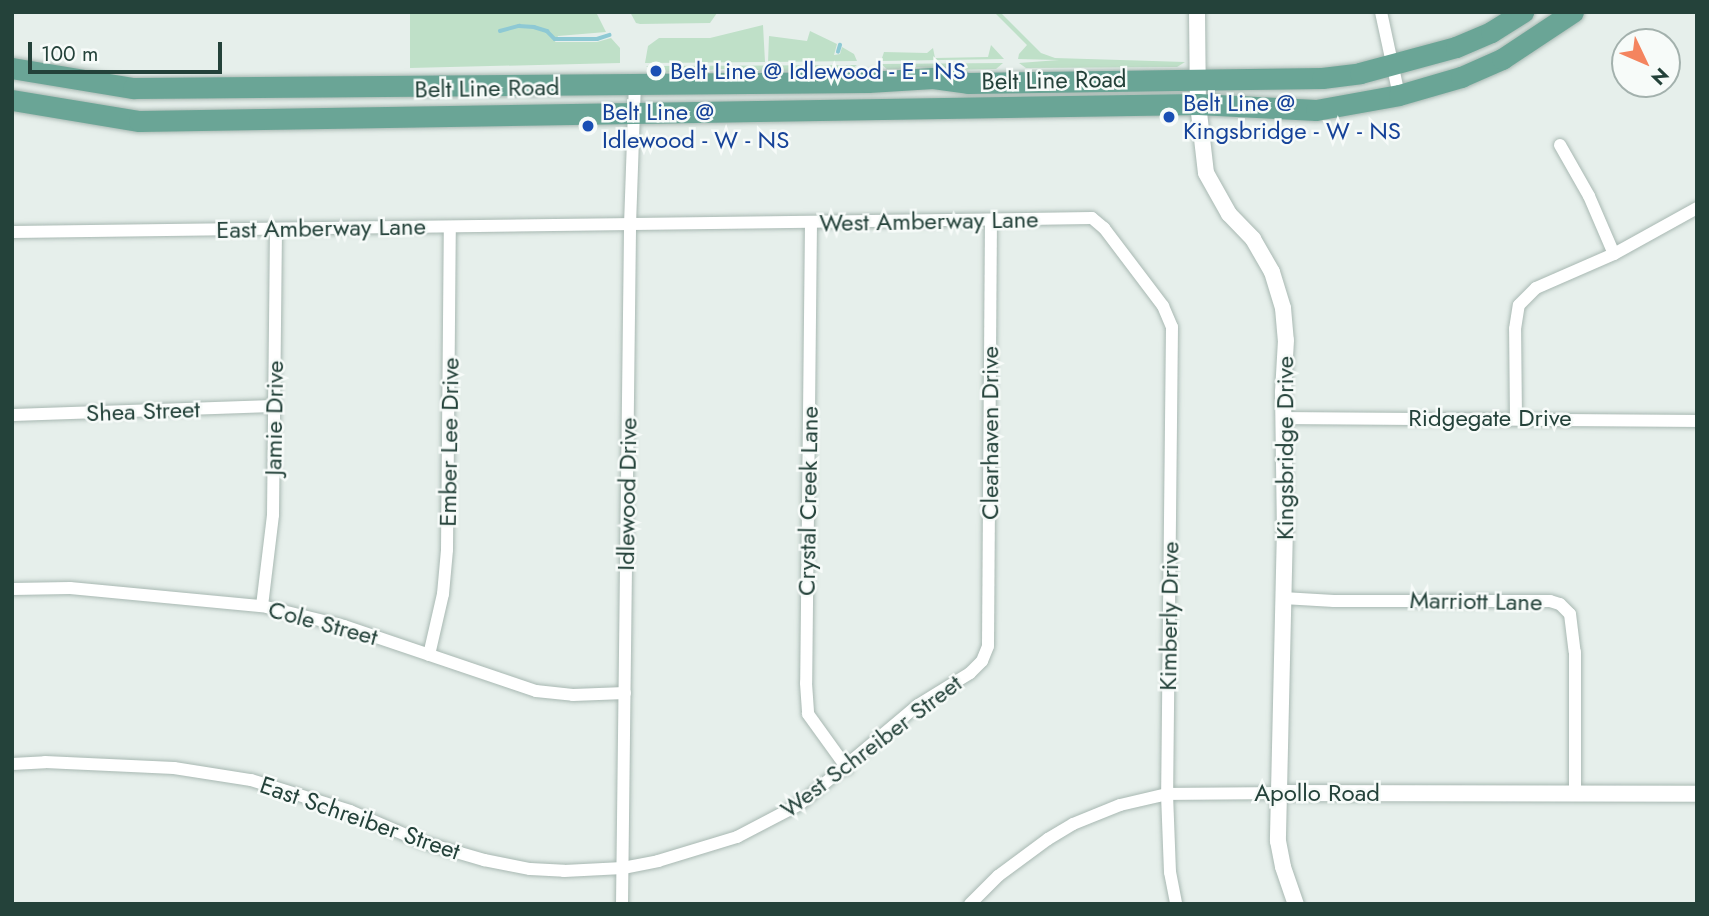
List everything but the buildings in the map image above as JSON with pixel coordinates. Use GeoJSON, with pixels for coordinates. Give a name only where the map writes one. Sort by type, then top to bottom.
{"type":"FeatureCollection","features":[{"type":"Feature","properties":{"kind":"main road","name":"Belt Line Road"},"geometry":{"type":"LineString","coordinates":[[12,68],[133,88],[868,82],[933,78],[968,83],[1322,78],[1394,65],[1456,47],[1490,33],[1523,12]]}},
{"type":"Feature","properties":{"kind":"main road","name":"Belt Line Road"},"geometry":{"type":"LineString","coordinates":[[12,100],[139,121],[1198,104],[1316,110],[1399,95],[1461,77],[1502,59],[1573,12]]}},
{"type":"Feature","properties":{"kind":"main road"},"geometry":{"type":"LineString","coordinates":[[868,82],[868,111]]}},
{"type":"Feature","properties":{"kind":"street","name":"Kingsbridge Drive"},"geometry":{"type":"LineString","coordinates":[[1197,12],[1198,104],[1206,173],[1229,214],[1252,239],[1272,272],[1283,308],[1286,340],[1278,841],[1283,867],[1296,904]]}},
{"type":"Feature","properties":{"kind":"street"},"geometry":{"type":"LineString","coordinates":[[1381,12],[1399,95]]}},
{"type":"Feature","properties":{"kind":"street","name":"Idlewood Drive"},"geometry":{"type":"LineString","coordinates":[[622,904],[630,225],[635,84]]}},
{"type":"Feature","properties":{"kind":"street"},"geometry":{"type":"LineString","coordinates":[[1560,145],[1589,197],[1614,254]]}},
{"type":"Feature","properties":{"kind":"street"},"geometry":{"type":"LineString","coordinates":[[1516,418],[1514,329],[1519,305],[1536,288],[1614,254],[1697,208]]}},
{"type":"Feature","properties":{"kind":"street","name":"West Amberway Lane"},"geometry":{"type":"LineString","coordinates":[[630,225],[1091,218],[1104,228],[1163,306],[1172,327]]}},
{"type":"Feature","properties":{"kind":"street","name":"Clearhaven Drive"},"geometry":{"type":"LineString","coordinates":[[988,646],[991,220]]}},
{"type":"Feature","properties":{"kind":"street","name":"Crystal Creek Lane"},"geometry":{"type":"LineString","coordinates":[[811,222],[806,683],[808,714],[847,768]]}},
{"type":"Feature","properties":{"kind":"street","name":"East Amberway Lane"},"geometry":{"type":"LineString","coordinates":[[12,232],[630,225]]}},
{"type":"Feature","properties":{"kind":"street","name":"Ember Lee Drive"},"geometry":{"type":"LineString","coordinates":[[429,655],[443,594],[447,550],[450,227]]}},
{"type":"Feature","properties":{"kind":"street","name":"Jamie Drive"},"geometry":{"type":"LineString","coordinates":[[262,606],[273,515],[276,229]]}},
{"type":"Feature","properties":{"kind":"street","name":"Kimberly Drive"},"geometry":{"type":"LineString","coordinates":[[1172,327],[1167,794],[1170,872],[1177,904]]}},
{"type":"Feature","properties":{"kind":"street","name":"Shea Street"},"geometry":{"type":"LineString","coordinates":[[12,415],[274,406]]}},
{"type":"Feature","properties":{"kind":"street","name":"Ridgegate Drive"},"geometry":{"type":"LineString","coordinates":[[1283,418],[1697,421]]}},
{"type":"Feature","properties":{"kind":"street","name":"Cole Street"},"geometry":{"type":"LineString","coordinates":[[12,589],[71,588],[262,606],[344,626],[536,691],[573,695],[625,693]]}},
{"type":"Feature","properties":{"kind":"street","name":"Marriott Lane"},"geometry":{"type":"LineString","coordinates":[[1283,598],[1334,601],[1550,601],[1560,604],[1570,614],[1575,652],[1575,793]]}},
{"type":"Feature","properties":{"kind":"street","name":"West Schreiber Street"},"geometry":{"type":"LineString","coordinates":[[622,868],[658,861],[737,837],[800,804],[847,768],[918,705],[970,673],[982,661],[988,646]]}},
{"type":"Feature","properties":{"kind":"street","name":"East Schreiber Street"},"geometry":{"type":"LineString","coordinates":[[12,764],[45,762],[174,768],[251,780],[350,811],[422,842],[484,860],[552,870],[622,868]]}},
{"type":"Feature","properties":{"kind":"street","name":"Apollo Road"},"geometry":{"type":"LineString","coordinates":[[970,904],[1027,853],[1073,824],[1120,806],[1167,794],[1697,794]]}},
{"type":"Feature","properties":{"kind":"green space"},"geometry":{"type":"Polygon","coordinates":[[[410,12],[596,12],[606,32],[558,36],[555,42],[597,42],[611,38],[620,48],[620,63],[410,68],[410,12]]]}},
{"type":"Feature","properties":{"kind":"green space"},"geometry":{"type":"Polygon","coordinates":[[[630,12],[717,13],[710,23],[640,24],[636,23],[630,12]]]}},
{"type":"Feature","properties":{"kind":"green space"},"geometry":{"type":"Polygon","coordinates":[[[994,12],[1000,12],[1041,53],[1055,58],[1185,62],[1177,67],[1026,68],[1019,63],[1059,60],[1018,59],[1027,45],[994,12]]]}},
{"type":"Feature","properties":{"kind":"green space"},"geometry":{"type":"Polygon","coordinates":[[[763,25],[765,62],[645,63],[648,46],[659,38],[710,38],[763,25]]]}},
{"type":"Feature","properties":{"kind":"green space"},"geometry":{"type":"Polygon","coordinates":[[[810,31],[837,44],[834,55],[840,54],[842,47],[854,54],[857,61],[768,62],[769,36],[807,41],[810,31]]]}},
{"type":"Feature","properties":{"kind":"green space"},"geometry":{"type":"Polygon","coordinates":[[[991,45],[1004,59],[881,61],[884,52],[927,53],[933,48],[935,58],[988,57],[991,45]]]}},
{"type":"Feature","properties":{"kind":"green space"},"geometry":{"type":"Polygon","coordinates":[[[1003,63],[996,69],[949,70],[918,67],[888,70],[881,64],[1003,63]]]}},
{"type":"Feature","properties":{"kind":"green space"},"geometry":{"type":"Polygon","coordinates":[[[857,65],[849,71],[729,72],[724,69],[658,73],[646,66],[857,65]]]}},
{"type":"Feature","properties":{"kind":"waterway"},"geometry":{"type":"LineString","coordinates":[[500,31],[519,26],[534,27],[547,31],[555,39],[597,39],[609,35]]}},
{"type":"Feature","properties":{"kind":"waterway"},"geometry":{"type":"LineString","coordinates":[[838,52],[840,45]]}},
{"type":"Feature","properties":{"kind":"place","name":"Belt Line @ Idlewood - E - NS"},"geometry":{"type":"Point","coordinates":[656,71]}},
{"type":"Feature","properties":{"kind":"place","name":"Belt Line @ Kingsbridge - W - NS"},"geometry":{"type":"Point","coordinates":[1169,117]}},
{"type":"Feature","properties":{"kind":"place","name":"Belt Line @ Idlewood - W - NS"},"geometry":{"type":"Point","coordinates":[588,126]}}]}
